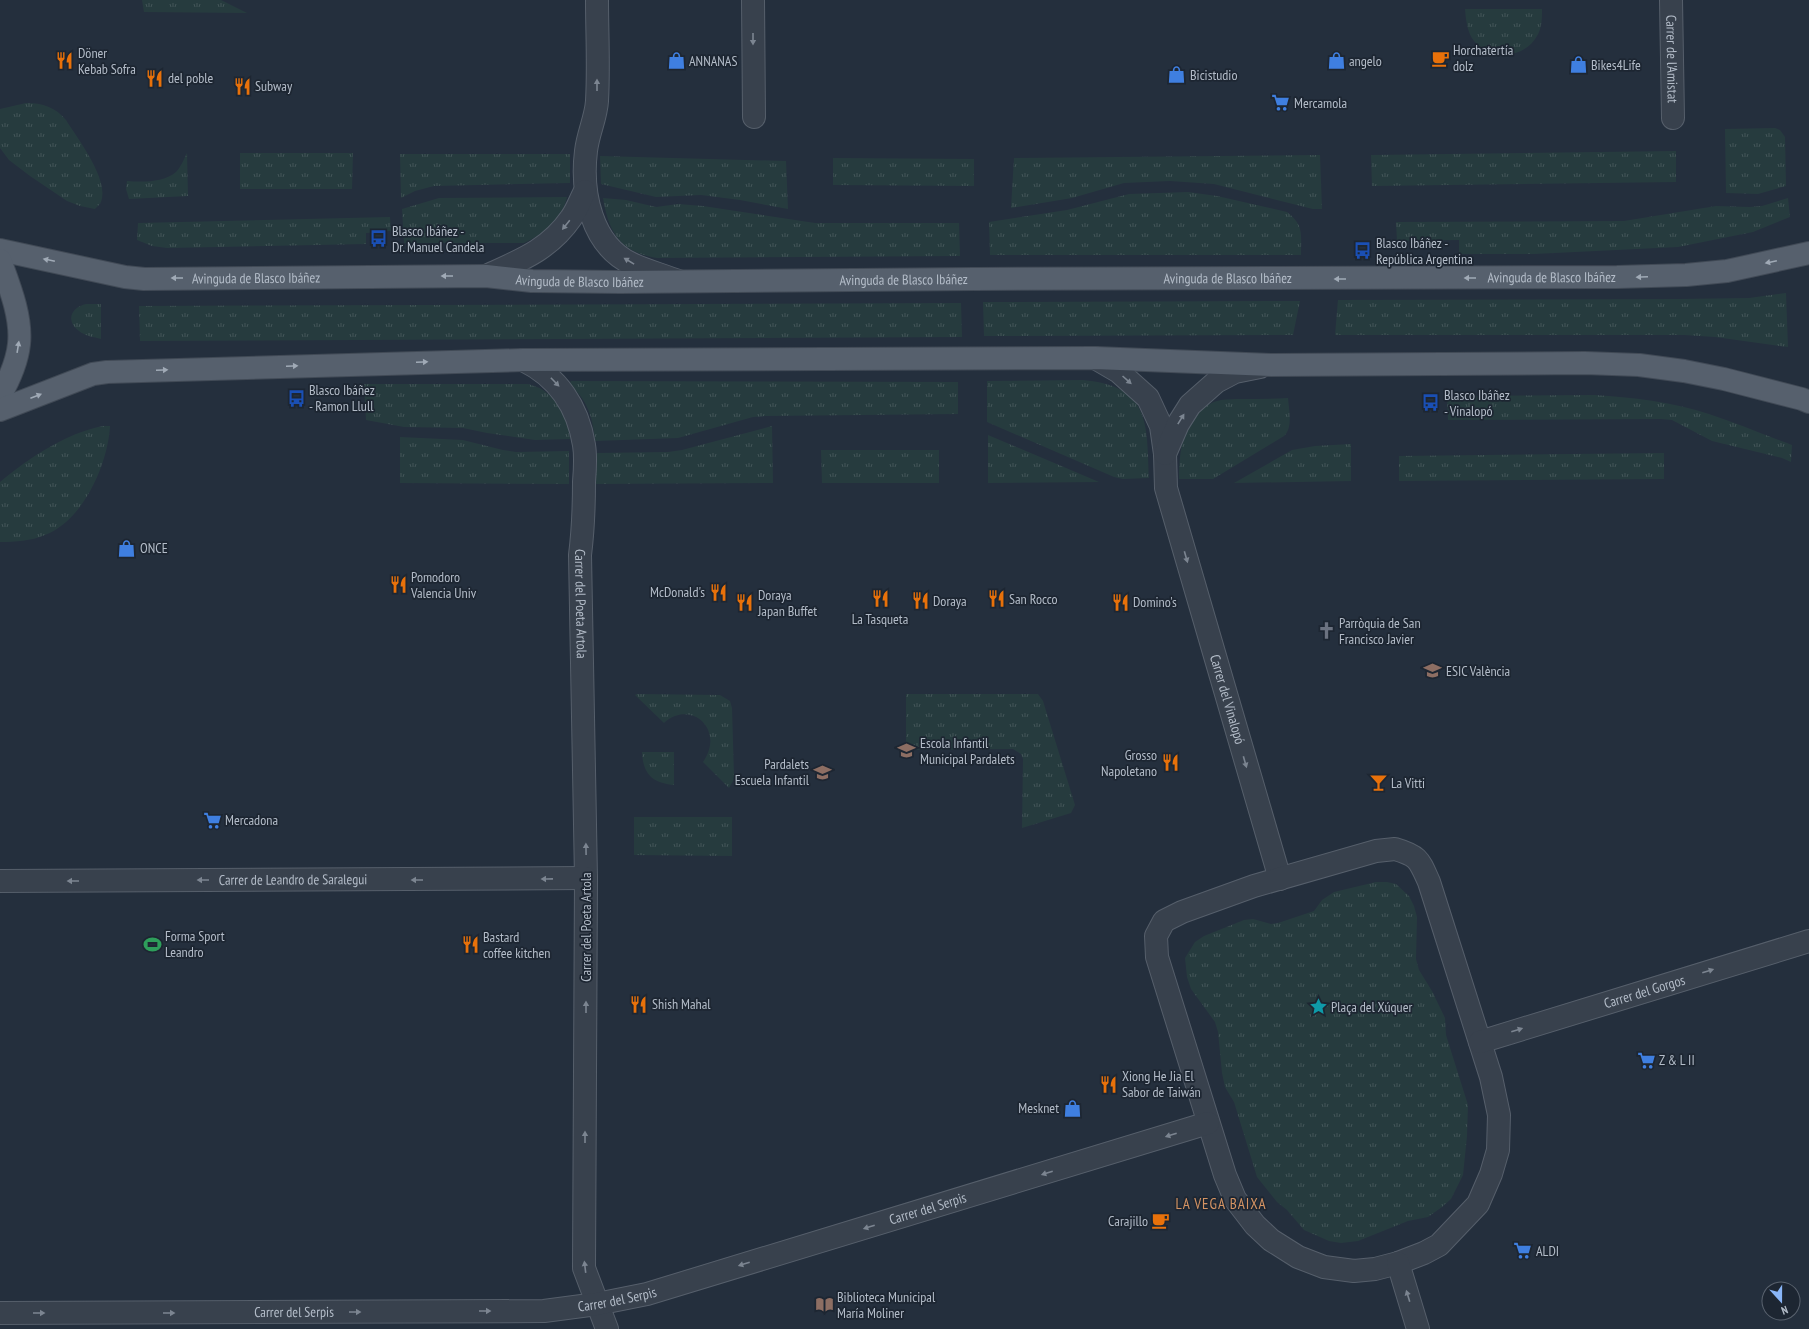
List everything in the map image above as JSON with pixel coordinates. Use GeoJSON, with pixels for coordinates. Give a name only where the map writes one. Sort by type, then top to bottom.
{"type":"FeatureCollection","features":[{"type":"Feature","properties":{"kind":"main road","name":"Avinguda de Blasco Ibáñez"},"geometry":{"type":"LineString","coordinates":[[0,250],[125,277],[144,279],[486,276],[532,281],[620,282],[1617,277],[1686,275],[1727,271],[1809,253]]}},
{"type":"Feature","properties":{"kind":"main road"},"geometry":{"type":"LineString","coordinates":[[0,260],[17,313],[19,344],[11,377],[0,396]]}},
{"type":"Feature","properties":{"kind":"main road"},"geometry":{"type":"LineString","coordinates":[[0,410],[93,374],[107,372],[523,360],[1095,358],[1271,365],[1585,363],[1639,365],[1724,379],[1802,398],[1809,402]]}},
{"type":"Feature","properties":{"kind":"street"},"geometry":{"type":"LineString","coordinates":[[597,0],[597,101],[594,123],[588,135],[585,191],[598,231],[612,250],[631,264],[678,281]]}},
{"type":"Feature","properties":{"kind":"street"},"geometry":{"type":"LineString","coordinates":[[753,0],[754,117]]}},
{"type":"Feature","properties":{"kind":"street","name":"Carrer de l'Amistat"},"geometry":{"type":"LineString","coordinates":[[1672,0],[1673,118]]}},
{"type":"Feature","properties":{"kind":"street"},"geometry":{"type":"LineString","coordinates":[[486,276],[538,251],[556,237],[572,217],[585,191]]}},
{"type":"Feature","properties":{"kind":"street"},"geometry":{"type":"LineString","coordinates":[[1095,358],[1119,372],[1148,398],[1161,426],[1165,454]]}},
{"type":"Feature","properties":{"kind":"street","name":"Carrer del Poeta Artola"},"geometry":{"type":"LineString","coordinates":[[523,360],[538,367],[554,380],[567,396],[579,419],[585,447],[584,522],[580,555],[586,878],[584,1268],[607,1329]]}},
{"type":"Feature","properties":{"kind":"street"},"geometry":{"type":"LineString","coordinates":[[1165,454],[1178,424],[1190,405],[1216,382],[1235,372],[1271,365]]}},
{"type":"Feature","properties":{"kind":"street","name":"Carrer del Vinalopó"},"geometry":{"type":"LineString","coordinates":[[1165,454],[1166,488],[1280,879]]}},
{"type":"Feature","properties":{"kind":"street"},"geometry":{"type":"LineString","coordinates":[[1395,850],[1412,854],[1421,864],[1429,882],[1480,1042],[1491,1077],[1499,1115],[1498,1150],[1492,1174],[1478,1204],[1439,1245],[1398,1263],[1375,1269],[1354,1271],[1324,1267],[1298,1257],[1271,1240],[1255,1225],[1235,1199],[1225,1175],[1208,1123],[1157,957],[1156,936],[1164,921],[1182,912],[1254,886],[1376,852],[1395,850]]}},
{"type":"Feature","properties":{"kind":"street","name":"Carrer de Leandro de Saralegui"},"geometry":{"type":"LineString","coordinates":[[0,881],[586,878]]}},
{"type":"Feature","properties":{"kind":"street","name":"Carrer del Gorgos"},"geometry":{"type":"LineString","coordinates":[[1480,1042],[1809,941]]}},
{"type":"Feature","properties":{"kind":"street","name":"Carrer del Serpis"},"geometry":{"type":"LineString","coordinates":[[0,1314],[544,1311],[597,1304],[647,1294],[1208,1123]]}},
{"type":"Feature","properties":{"kind":"street"},"geometry":{"type":"LineString","coordinates":[[1398,1263],[1418,1329]]}},
{"type":"Feature","properties":{"kind":"green space"},"geometry":{"type":"Polygon","coordinates":[[[142,0],[221,0],[247,13],[144,12],[142,0]]]}},
{"type":"Feature","properties":{"kind":"green space"},"geometry":{"type":"Polygon","coordinates":[[[1465,9],[1542,9],[1541,26],[1539,33],[1531,44],[1516,53],[1507,55],[1489,52],[1474,41],[1468,30],[1465,9]]]}},
{"type":"Feature","properties":{"kind":"green space"},"geometry":{"type":"Polygon","coordinates":[[[26,103],[43,105],[53,109],[66,120],[91,160],[101,182],[103,193],[101,202],[95,209],[80,206],[67,201],[9,160],[0,148],[0,109],[26,103]]]}},
{"type":"Feature","properties":{"kind":"green space"},"geometry":{"type":"Polygon","coordinates":[[[1775,128],[1780,130],[1785,137],[1786,186],[1758,194],[1726,193],[1725,129],[1775,128]]]}},
{"type":"Feature","properties":{"kind":"green space"},"geometry":{"type":"Polygon","coordinates":[[[1676,151],[1676,182],[1372,186],[1371,155],[1676,151]]]}},
{"type":"Feature","properties":{"kind":"green space"},"geometry":{"type":"Polygon","coordinates":[[[187,153],[188,196],[129,199],[126,189],[127,181],[152,181],[171,176],[179,168],[187,153]]]}},
{"type":"Feature","properties":{"kind":"green space"},"geometry":{"type":"Polygon","coordinates":[[[240,153],[353,153],[352,189],[240,189],[240,153]]]}},
{"type":"Feature","properties":{"kind":"green space"},"geometry":{"type":"Polygon","coordinates":[[[400,154],[570,154],[570,183],[434,186],[415,191],[401,198],[400,154]]]}},
{"type":"Feature","properties":{"kind":"green space"},"geometry":{"type":"Polygon","coordinates":[[[1320,155],[1322,209],[1313,209],[1214,184],[1170,181],[1124,183],[1072,198],[1011,208],[1014,158],[1320,155]]]}},
{"type":"Feature","properties":{"kind":"green space"},"geometry":{"type":"Polygon","coordinates":[[[600,156],[786,161],[788,209],[740,200],[701,195],[656,197],[601,184],[600,156]]]}},
{"type":"Feature","properties":{"kind":"green space"},"geometry":{"type":"Polygon","coordinates":[[[833,158],[974,159],[974,186],[833,185],[833,158]]]}},
{"type":"Feature","properties":{"kind":"green space"},"geometry":{"type":"Polygon","coordinates":[[[1188,192],[1217,196],[1287,212],[1299,226],[1301,236],[1301,255],[990,255],[989,222],[1067,210],[1129,194],[1188,192]]]}},
{"type":"Feature","properties":{"kind":"green space"},"geometry":{"type":"Polygon","coordinates":[[[567,197],[557,220],[539,235],[524,243],[404,243],[402,209],[439,198],[567,197]]]}},
{"type":"Feature","properties":{"kind":"green space"},"geometry":{"type":"Polygon","coordinates":[[[603,198],[626,200],[656,207],[678,204],[703,206],[815,223],[959,223],[960,256],[657,258],[634,251],[625,246],[618,239],[609,221],[603,198]]]}},
{"type":"Feature","properties":{"kind":"green space"},"geometry":{"type":"Polygon","coordinates":[[[1788,198],[1790,217],[1753,232],[1678,247],[1534,254],[1459,254],[1459,240],[1397,241],[1396,222],[1624,221],[1716,206],[1762,206],[1788,198]]]}},
{"type":"Feature","properties":{"kind":"green space"},"geometry":{"type":"Polygon","coordinates":[[[390,217],[391,231],[366,233],[366,244],[167,248],[152,246],[137,240],[138,223],[390,217]]]}},
{"type":"Feature","properties":{"kind":"green space"},"geometry":{"type":"Polygon","coordinates":[[[1786,293],[1788,347],[1715,337],[1684,335],[1335,335],[1338,300],[1749,298],[1786,293]]]}},
{"type":"Feature","properties":{"kind":"green space"},"geometry":{"type":"Polygon","coordinates":[[[1300,301],[1293,335],[984,336],[983,302],[1300,301]]]}},
{"type":"Feature","properties":{"kind":"green space"},"geometry":{"type":"Polygon","coordinates":[[[961,303],[962,337],[140,341],[139,306],[961,303]]]}},
{"type":"Feature","properties":{"kind":"green space"},"geometry":{"type":"Polygon","coordinates":[[[86,304],[101,304],[101,339],[81,333],[72,323],[71,319],[73,312],[76,308],[86,304]]]}},
{"type":"Feature","properties":{"kind":"green space"},"geometry":{"type":"Polygon","coordinates":[[[1083,380],[1105,384],[1121,390],[1133,399],[1145,424],[1149,478],[1123,479],[1114,477],[987,422],[987,381],[1083,380]]]}},
{"type":"Feature","properties":{"kind":"green space"},"geometry":{"type":"Polygon","coordinates":[[[571,381],[958,382],[958,414],[766,416],[753,417],[678,438],[595,441],[591,417],[581,397],[569,385],[571,381]]]}},
{"type":"Feature","properties":{"kind":"green space"},"geometry":{"type":"Polygon","coordinates":[[[364,384],[528,384],[538,387],[549,394],[558,405],[568,425],[570,439],[535,440],[463,428],[404,427],[366,420],[364,384]]]}},
{"type":"Feature","properties":{"kind":"green space"},"geometry":{"type":"Polygon","coordinates":[[[1594,395],[1623,397],[1666,403],[1719,418],[1792,445],[1791,462],[1782,458],[1712,441],[1672,420],[1448,420],[1447,396],[1594,395]]]}},
{"type":"Feature","properties":{"kind":"green space"},"geometry":{"type":"Polygon","coordinates":[[[1288,398],[1290,413],[1289,428],[1284,436],[1213,479],[1179,479],[1180,455],[1186,431],[1191,420],[1199,411],[1209,404],[1221,400],[1288,398]]]}},
{"type":"Feature","properties":{"kind":"green space"},"geometry":{"type":"Polygon","coordinates":[[[110,426],[108,441],[99,473],[91,490],[71,517],[59,528],[40,537],[23,541],[0,542],[0,482],[23,464],[62,440],[89,429],[110,426]]]}},
{"type":"Feature","properties":{"kind":"green space"},"geometry":{"type":"Polygon","coordinates":[[[772,426],[773,483],[596,484],[596,453],[668,452],[682,450],[772,426]]]}},
{"type":"Feature","properties":{"kind":"green space"},"geometry":{"type":"Polygon","coordinates":[[[988,435],[1099,482],[988,483],[988,435]]]}},
{"type":"Feature","properties":{"kind":"green space"},"geometry":{"type":"Polygon","coordinates":[[[400,437],[463,440],[516,452],[569,451],[569,484],[400,483],[400,437]]]}},
{"type":"Feature","properties":{"kind":"green space"},"geometry":{"type":"Polygon","coordinates":[[[1351,444],[1351,481],[1234,483],[1292,450],[1315,446],[1351,444]]]}},
{"type":"Feature","properties":{"kind":"green space"},"geometry":{"type":"Polygon","coordinates":[[[821,450],[939,450],[939,483],[822,483],[821,450]]]}},
{"type":"Feature","properties":{"kind":"green space"},"geometry":{"type":"Polygon","coordinates":[[[1664,453],[1664,479],[1399,481],[1399,456],[1664,453]]]}},
{"type":"Feature","properties":{"kind":"green space"},"geometry":{"type":"Polygon","coordinates":[[[906,694],[1038,694],[1043,701],[1075,805],[1071,813],[1022,828],[1023,759],[1021,754],[1013,749],[906,750],[906,694]]]}},
{"type":"Feature","properties":{"kind":"green space"},"geometry":{"type":"Polygon","coordinates":[[[635,695],[720,695],[730,701],[732,708],[734,776],[729,788],[703,762],[709,750],[710,739],[708,729],[702,721],[694,716],[684,714],[674,716],[664,723],[635,695]]]}},
{"type":"Feature","properties":{"kind":"green space"},"geometry":{"type":"Polygon","coordinates":[[[642,752],[674,752],[674,785],[660,782],[650,776],[644,767],[642,752]]]}},
{"type":"Feature","properties":{"kind":"green space"},"geometry":{"type":"Polygon","coordinates":[[[634,817],[732,817],[732,856],[634,855],[634,817]]]}},
{"type":"Feature","properties":{"kind":"green space"},"geometry":{"type":"Polygon","coordinates":[[[1376,882],[1396,884],[1409,896],[1414,906],[1417,917],[1416,959],[1419,970],[1432,991],[1445,1018],[1446,1035],[1468,1105],[1467,1136],[1463,1175],[1451,1199],[1442,1207],[1428,1217],[1408,1221],[1358,1241],[1341,1243],[1329,1241],[1304,1230],[1287,1210],[1277,1202],[1257,1177],[1234,1102],[1225,1087],[1222,1073],[1218,1032],[1215,1022],[1191,989],[1187,977],[1185,958],[1195,942],[1204,936],[1244,920],[1253,919],[1271,924],[1278,923],[1314,911],[1322,900],[1334,892],[1376,882]]]}},
{"type":"Feature","properties":{"kind":"place","name":"Horchatertía dolz"},"geometry":{"type":"Point","coordinates":[1440,58]}},
{"type":"Feature","properties":{"kind":"place","name":"Döner Kebab Sofra"},"geometry":{"type":"Point","coordinates":[65,61]}},
{"type":"Feature","properties":{"kind":"place","name":"ANNANAS"},"geometry":{"type":"Point","coordinates":[676,61]}},
{"type":"Feature","properties":{"kind":"place","name":"angelo"},"geometry":{"type":"Point","coordinates":[1336,61]}},
{"type":"Feature","properties":{"kind":"place","name":"Bikes4Life"},"geometry":{"type":"Point","coordinates":[1578,65]}},
{"type":"Feature","properties":{"kind":"place","name":"Bicistudio"},"geometry":{"type":"Point","coordinates":[1177,75]}},
{"type":"Feature","properties":{"kind":"place","name":"del poble"},"geometry":{"type":"Point","coordinates":[155,78]}},
{"type":"Feature","properties":{"kind":"place","name":"Subway"},"geometry":{"type":"Point","coordinates":[242,86]}},
{"type":"Feature","properties":{"kind":"place","name":"Mercamola"},"geometry":{"type":"Point","coordinates":[1281,103]}},
{"type":"Feature","properties":{"kind":"place","name":"Blasco Ibáñez - Dr. Manuel Candela"},"geometry":{"type":"Point","coordinates":[379,239]}},
{"type":"Feature","properties":{"kind":"place","name":"Blasco Ibáñez - República Argentina"},"geometry":{"type":"Point","coordinates":[1363,251]}},
{"type":"Feature","properties":{"kind":"place","name":"Blasco Ibáñez - Ramon Llull"},"geometry":{"type":"Point","coordinates":[296,398]}},
{"type":"Feature","properties":{"kind":"place","name":"Blasco Ibáñez - Vinalopó"},"geometry":{"type":"Point","coordinates":[1431,403]}},
{"type":"Feature","properties":{"kind":"place","name":"ONCE"},"geometry":{"type":"Point","coordinates":[127,548]}},
{"type":"Feature","properties":{"kind":"place","name":"Pomodoro Valencia Univ"},"geometry":{"type":"Point","coordinates":[398,585]}},
{"type":"Feature","properties":{"kind":"place","name":"McDonald's"},"geometry":{"type":"Point","coordinates":[718,592]}},
{"type":"Feature","properties":{"kind":"place","name":"La Tasqueta"},"geometry":{"type":"Point","coordinates":[880,599]}},
{"type":"Feature","properties":{"kind":"place","name":"San Rocco"},"geometry":{"type":"Point","coordinates":[996,599]}},
{"type":"Feature","properties":{"kind":"place","name":"Doraya"},"geometry":{"type":"Point","coordinates":[920,601]}},
{"type":"Feature","properties":{"kind":"place","name":"Domino's"},"geometry":{"type":"Point","coordinates":[1120,602]}},
{"type":"Feature","properties":{"kind":"place","name":"Doraya Japan Buffet"},"geometry":{"type":"Point","coordinates":[745,603]}},
{"type":"Feature","properties":{"kind":"place","name":"Parròquia de San Francisco Javier"},"geometry":{"type":"Point","coordinates":[1326,631]}},
{"type":"Feature","properties":{"kind":"place","name":"ESIC València"},"geometry":{"type":"Point","coordinates":[1433,671]}},
{"type":"Feature","properties":{"kind":"place","name":"Escola Infantil Municipal Pardalets"},"geometry":{"type":"Point","coordinates":[907,751]}},
{"type":"Feature","properties":{"kind":"place","name":"Grosso Napoletano"},"geometry":{"type":"Point","coordinates":[1170,763]}},
{"type":"Feature","properties":{"kind":"place","name":"Pardalets Escuela Infantil"},"geometry":{"type":"Point","coordinates":[822,772]}},
{"type":"Feature","properties":{"kind":"place","name":"La Vitti"},"geometry":{"type":"Point","coordinates":[1378,783]}},
{"type":"Feature","properties":{"kind":"place","name":"Mercadona"},"geometry":{"type":"Point","coordinates":[212,820]}},
{"type":"Feature","properties":{"kind":"place","name":"Forma Sport Leandro"},"geometry":{"type":"Point","coordinates":[152,944]}},
{"type":"Feature","properties":{"kind":"place","name":"Bastard coffee kitchen"},"geometry":{"type":"Point","coordinates":[470,945]}},
{"type":"Feature","properties":{"kind":"place","name":"Shish Mahal"},"geometry":{"type":"Point","coordinates":[639,1004]}},
{"type":"Feature","properties":{"kind":"place","name":"Plaça del Xúquer"},"geometry":{"type":"Point","coordinates":[1318,1007]}},
{"type":"Feature","properties":{"kind":"place","name":"Z & L II"},"geometry":{"type":"Point","coordinates":[1646,1060]}},
{"type":"Feature","properties":{"kind":"place","name":"Xiong He Jia El Sabor de Taiwán"},"geometry":{"type":"Point","coordinates":[1109,1084]}},
{"type":"Feature","properties":{"kind":"place","name":"Mesknet"},"geometry":{"type":"Point","coordinates":[1072,1108]}},
{"type":"Feature","properties":{"kind":"place","name":"Carajillo"},"geometry":{"type":"Point","coordinates":[1161,1221]}},
{"type":"Feature","properties":{"kind":"place","name":"ALDI"},"geometry":{"type":"Point","coordinates":[1523,1251]}},
{"type":"Feature","properties":{"kind":"place","name":"Biblioteca Municipal María Moliner"},"geometry":{"type":"Point","coordinates":[824,1305]}},
{"type":"Feature","properties":{"kind":"district","name":"LA VEGA BAIXA"},"geometry":{"type":"Point","coordinates":[1221,1204]}}]}
